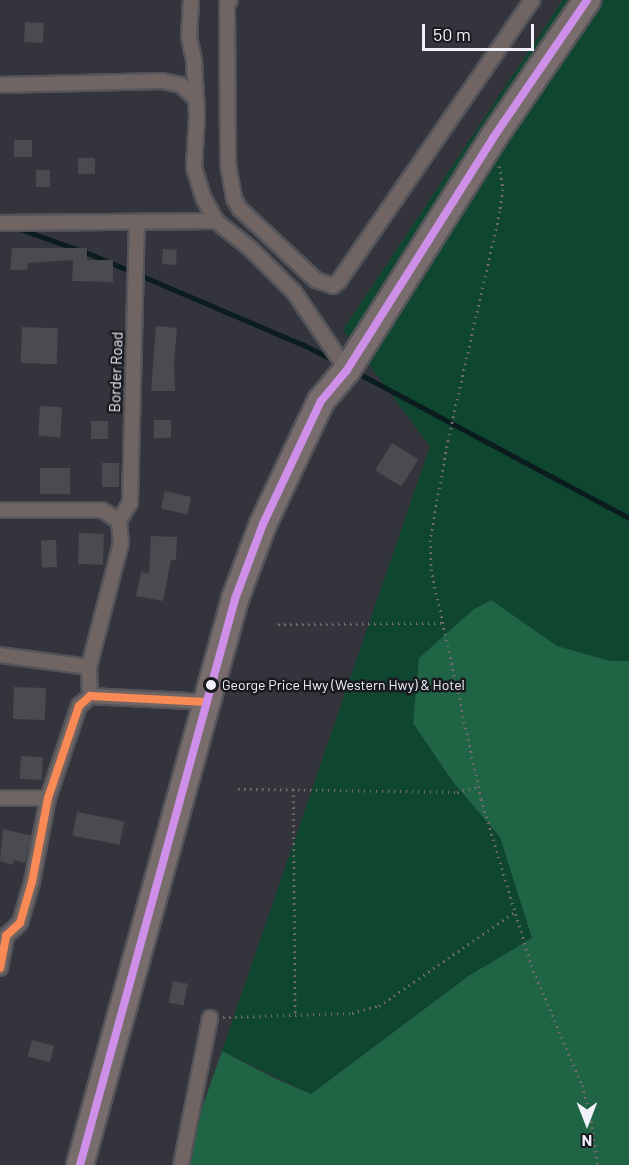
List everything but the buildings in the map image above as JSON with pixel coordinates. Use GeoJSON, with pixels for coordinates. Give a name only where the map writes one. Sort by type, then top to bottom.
{"type":"FeatureCollection","features":[{"type":"Feature","properties":{"kind":"highway"},"geometry":{"type":"LineString","coordinates":[[80,1165],[235,598],[263,524],[321,401],[347,370],[493,138],[587,0]]}},
{"type":"Feature","properties":{"kind":"street"},"geometry":{"type":"LineString","coordinates":[[191,0],[189,37],[194,60],[196,99],[195,167],[204,199],[216,221],[251,249],[294,292],[347,370]]}},
{"type":"Feature","properties":{"kind":"street"},"geometry":{"type":"LineString","coordinates":[[230,0],[227,4],[228,164],[234,199],[240,209],[316,280],[333,286],[339,281],[532,0]]}},
{"type":"Feature","properties":{"kind":"street"},"geometry":{"type":"LineString","coordinates":[[0,85],[162,81],[181,85],[196,99]]}},
{"type":"Feature","properties":{"kind":"street"},"geometry":{"type":"LineString","coordinates":[[0,223],[216,221]]}},
{"type":"Feature","properties":{"kind":"street","name":"Border Road"},"geometry":{"type":"LineString","coordinates":[[119,521],[130,503],[137,222]]}},
{"type":"Feature","properties":{"kind":"street"},"geometry":{"type":"LineString","coordinates":[[0,510],[102,510],[119,521],[121,543],[89,667],[90,696]]}},
{"type":"Feature","properties":{"kind":"street"},"geometry":{"type":"LineString","coordinates":[[0,655],[89,667]]}},
{"type":"Feature","properties":{"kind":"street"},"geometry":{"type":"LineString","coordinates":[[0,968],[3,937],[20,923],[32,882],[48,798],[79,706],[90,696],[207,702]]}},
{"type":"Feature","properties":{"kind":"street"},"geometry":{"type":"LineString","coordinates":[[0,798],[48,798]]}},
{"type":"Feature","properties":{"kind":"street"},"geometry":{"type":"LineString","coordinates":[[181,1165],[210,1018]]}},
{"type":"Feature","properties":{"kind":"path"},"geometry":{"type":"LineString","coordinates":[[493,138],[503,189],[500,211],[448,440],[430,540],[431,569],[441,623],[479,787],[531,965],[582,1085],[590,1115],[598,1165]]}},
{"type":"Feature","properties":{"kind":"path"},"geometry":{"type":"LineString","coordinates":[[278,624],[441,623]]}},
{"type":"Feature","properties":{"kind":"path"},"geometry":{"type":"LineString","coordinates":[[238,789],[457,792],[479,787]]}},
{"type":"Feature","properties":{"kind":"path"},"geometry":{"type":"LineString","coordinates":[[294,789],[295,1015]]}},
{"type":"Feature","properties":{"kind":"path"},"geometry":{"type":"LineString","coordinates":[[210,1018],[352,1013],[379,1006],[515,912]]}},
{"type":"Feature","properties":{"kind":"green space"},"geometry":{"type":"Polygon","coordinates":[[[563,0],[629,0],[629,661],[610,661],[557,646],[490,600],[474,609],[419,658],[413,723],[453,782],[500,837],[532,938],[470,975],[311,1094],[222,1051],[430,446],[343,330],[563,0]]]}},
{"type":"Feature","properties":{"kind":"green space"},"geometry":{"type":"Polygon","coordinates":[[[491,600],[557,646],[610,661],[629,661],[629,1165],[182,1165],[222,1051],[311,1094],[470,975],[532,938],[500,837],[453,782],[413,723],[419,658],[474,609],[491,600]]]}},
{"type":"Feature","properties":{"kind":"waterway"},"geometry":{"type":"LineString","coordinates":[[17,228],[88,253],[304,345],[335,361]]}},
{"type":"Feature","properties":{"kind":"waterway"},"geometry":{"type":"LineString","coordinates":[[356,372],[629,518]]}},
{"type":"Feature","properties":{"kind":"transit line"},"geometry":{"type":"LineString","coordinates":[[80,1165],[235,599],[263,524],[321,401],[347,370],[493,138],[587,0]]}},
{"type":"Feature","properties":{"kind":"transit line"},"geometry":{"type":"LineString","coordinates":[[0,968],[6,936],[20,923],[32,882],[48,798],[79,706],[90,696],[207,702]]}},
{"type":"Feature","properties":{"kind":"place","name":"George Price Hwy (Western Hwy) & Hotel"},"geometry":{"type":"Point","coordinates":[211,685]}}]}
